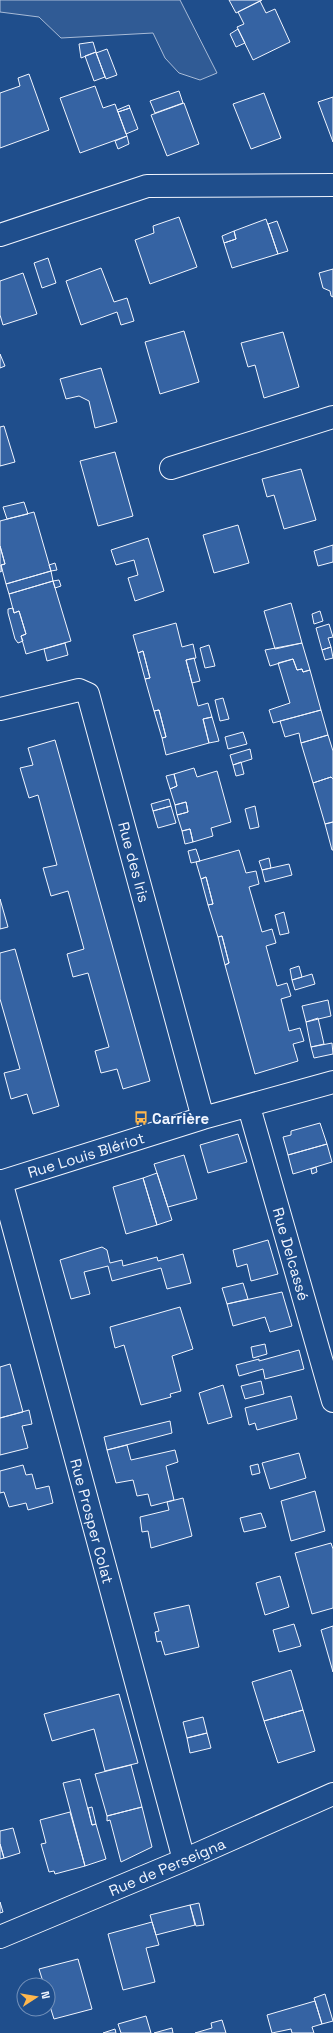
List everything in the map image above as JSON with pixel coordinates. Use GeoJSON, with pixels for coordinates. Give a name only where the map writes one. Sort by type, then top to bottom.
{"type":"FeatureCollection","features":[{"type":"Feature","properties":{"kind":"street"},"geometry":{"type":"LineString","coordinates":[[0,235],[147,186],[333,185]]}},
{"type":"Feature","properties":{"kind":"street"},"geometry":{"type":"LineString","coordinates":[[171,468],[333,417]]}},
{"type":"Feature","properties":{"kind":"street","name":"Rue des Iris"},"geometry":{"type":"LineString","coordinates":[[0,709],[79,690],[88,694],[203,1118]]}},
{"type":"Feature","properties":{"kind":"street","name":"Rue Louis Blériot"},"geometry":{"type":"LineString","coordinates":[[0,1182],[203,1118],[249,1107],[333,1082]]}},
{"type":"Feature","properties":{"kind":"street","name":"Rue Delcassé"},"geometry":{"type":"LineString","coordinates":[[249,1107],[333,1401]]}},
{"type":"Feature","properties":{"kind":"street","name":"Rue Prosper Colat"},"geometry":{"type":"LineString","coordinates":[[0,1182],[184,1860]]}},
{"type":"Feature","properties":{"kind":"street","name":"Rue de Perseigna"},"geometry":{"type":"LineString","coordinates":[[0,1937],[184,1860],[333,1794]]}},
{"type":"Feature","properties":{"kind":"shaded area"},"geometry":{"type":"Polygon","coordinates":[[[0,0],[180,0],[217,73],[200,80],[179,73],[165,58],[153,33],[61,38],[39,17],[0,12],[0,0]]]}},
{"type":"Feature","properties":{"kind":"building"},"geometry":{"type":"Polygon","coordinates":[[[229,0],[262,0],[236,13],[229,0]]]}},
{"type":"Feature","properties":{"kind":"building"},"geometry":{"type":"Polygon","coordinates":[[[260,1],[266,13],[275,9],[290,42],[253,60],[237,27],[244,24],[238,12],[260,1]]]}},
{"type":"Feature","properties":{"kind":"building"},"geometry":{"type":"Polygon","coordinates":[[[238,29],[245,43],[236,47],[230,34],[238,29]]]}},
{"type":"Feature","properties":{"kind":"building"},"geometry":{"type":"Polygon","coordinates":[[[93,42],[96,52],[81,58],[79,44],[93,42]]]}},
{"type":"Feature","properties":{"kind":"building"},"geometry":{"type":"Polygon","coordinates":[[[107,49],[117,75],[106,79],[96,53],[107,49]]]}},
{"type":"Feature","properties":{"kind":"building"},"geometry":{"type":"Polygon","coordinates":[[[96,52],[105,77],[94,81],[85,56],[96,52]]]}},
{"type":"Feature","properties":{"kind":"building"},"geometry":{"type":"Polygon","coordinates":[[[29,74],[49,130],[0,148],[0,93],[20,86],[18,78],[29,74]]]}},
{"type":"Feature","properties":{"kind":"building"},"geometry":{"type":"Polygon","coordinates":[[[95,86],[103,108],[115,104],[127,136],[80,153],[60,98],[95,86]]]}},
{"type":"Feature","properties":{"kind":"building"},"geometry":{"type":"Polygon","coordinates":[[[179,91],[183,103],[155,113],[150,101],[179,91]]]}},
{"type":"Feature","properties":{"kind":"building"},"geometry":{"type":"Polygon","coordinates":[[[264,93],[281,138],[251,149],[233,104],[264,93]]]}},
{"type":"Feature","properties":{"kind":"building"},"geometry":{"type":"Polygon","coordinates":[[[333,97],[333,142],[318,102],[333,97]]]}},
{"type":"Feature","properties":{"kind":"building"},"geometry":{"type":"Polygon","coordinates":[[[184,103],[199,144],[167,156],[151,115],[184,103]]]}},
{"type":"Feature","properties":{"kind":"building"},"geometry":{"type":"Polygon","coordinates":[[[129,105],[130,108],[118,112],[117,110],[129,105]]]}},
{"type":"Feature","properties":{"kind":"building"},"geometry":{"type":"Polygon","coordinates":[[[130,108],[138,129],[126,134],[118,112],[130,108]]]}},
{"type":"Feature","properties":{"kind":"building"},"geometry":{"type":"Polygon","coordinates":[[[127,136],[129,144],[118,149],[115,141],[127,136]]]}},
{"type":"Feature","properties":{"kind":"building"},"geometry":{"type":"Polygon","coordinates":[[[179,217],[197,267],[150,284],[135,240],[154,233],[153,226],[179,217]]]}},
{"type":"Feature","properties":{"kind":"building"},"geometry":{"type":"Polygon","coordinates":[[[266,219],[278,254],[232,268],[224,243],[236,239],[234,231],[266,219]]]}},
{"type":"Feature","properties":{"kind":"building"},"geometry":{"type":"Polygon","coordinates":[[[277,221],[288,251],[278,254],[268,224],[277,221]]]}},
{"type":"Feature","properties":{"kind":"building"},"geometry":{"type":"Polygon","coordinates":[[[234,231],[236,239],[224,243],[222,236],[234,231]]]}},
{"type":"Feature","properties":{"kind":"building"},"geometry":{"type":"Polygon","coordinates":[[[48,258],[56,283],[42,288],[34,263],[48,258]]]}},
{"type":"Feature","properties":{"kind":"building"},"geometry":{"type":"Polygon","coordinates":[[[101,268],[114,302],[127,298],[134,321],[121,325],[117,312],[81,325],[66,281],[101,268]]]}},
{"type":"Feature","properties":{"kind":"building"},"geometry":{"type":"Polygon","coordinates":[[[333,269],[333,297],[331,296],[330,291],[323,288],[319,273],[333,269]]]}},
{"type":"Feature","properties":{"kind":"building"},"geometry":{"type":"Polygon","coordinates":[[[23,273],[37,314],[3,325],[0,315],[0,281],[23,273]]]}},
{"type":"Feature","properties":{"kind":"building"},"geometry":{"type":"Polygon","coordinates":[[[184,331],[199,382],[160,394],[145,342],[184,331]]]}},
{"type":"Feature","properties":{"kind":"building"},"geometry":{"type":"Polygon","coordinates":[[[283,332],[299,387],[264,398],[255,365],[248,367],[241,343],[283,332]]]}},
{"type":"Feature","properties":{"kind":"building"},"geometry":{"type":"Polygon","coordinates":[[[0,354],[5,366],[0,368],[0,354]]]}},
{"type":"Feature","properties":{"kind":"building"},"geometry":{"type":"Polygon","coordinates":[[[101,368],[117,422],[95,428],[89,401],[79,396],[66,399],[60,379],[101,368]]]}},
{"type":"Feature","properties":{"kind":"building"},"geometry":{"type":"Polygon","coordinates":[[[4,426],[15,462],[0,466],[0,427],[4,426]]]}},
{"type":"Feature","properties":{"kind":"building"},"geometry":{"type":"Polygon","coordinates":[[[115,452],[133,516],[98,526],[80,461],[115,452]]]}},
{"type":"Feature","properties":{"kind":"building"},"geometry":{"type":"Polygon","coordinates":[[[301,469],[316,520],[284,529],[274,495],[267,497],[262,479],[301,469]]]}},
{"type":"Feature","properties":{"kind":"building"},"geometry":{"type":"Polygon","coordinates":[[[24,502],[28,514],[7,519],[3,507],[24,502]]]}},
{"type":"Feature","properties":{"kind":"building"},"geometry":{"type":"Polygon","coordinates":[[[34,512],[51,571],[6,584],[1,565],[5,564],[0,546],[0,521],[34,512]]]}},
{"type":"Feature","properties":{"kind":"building"},"geometry":{"type":"Polygon","coordinates":[[[238,525],[249,563],[214,573],[203,535],[238,525]]]}},
{"type":"Feature","properties":{"kind":"building"},"geometry":{"type":"Polygon","coordinates":[[[148,538],[164,591],[135,601],[128,578],[138,575],[134,560],[116,565],[111,550],[148,538]]]}},
{"type":"Feature","properties":{"kind":"building"},"geometry":{"type":"Polygon","coordinates":[[[333,545],[333,562],[318,566],[314,551],[333,545]]]}},
{"type":"Feature","properties":{"kind":"building"},"geometry":{"type":"Polygon","coordinates":[[[0,546],[5,564],[1,565],[2,571],[0,572],[0,546]]]}},
{"type":"Feature","properties":{"kind":"building"},"geometry":{"type":"Polygon","coordinates":[[[55,563],[57,570],[51,571],[49,565],[55,563]]]}},
{"type":"Feature","properties":{"kind":"building"},"geometry":{"type":"Polygon","coordinates":[[[51,571],[53,581],[9,594],[6,584],[51,571]]]}},
{"type":"Feature","properties":{"kind":"building"},"geometry":{"type":"Polygon","coordinates":[[[59,580],[61,586],[55,588],[53,581],[59,580]]]}},
{"type":"Feature","properties":{"kind":"building"},"geometry":{"type":"Polygon","coordinates":[[[53,581],[71,641],[26,654],[21,636],[26,634],[19,611],[14,613],[9,594],[53,581]]]}},
{"type":"Feature","properties":{"kind":"building"},"geometry":{"type":"Polygon","coordinates":[[[291,603],[302,643],[275,649],[264,611],[291,603]]]}},
{"type":"Feature","properties":{"kind":"building"},"geometry":{"type":"Polygon","coordinates":[[[13,608],[14,613],[19,611],[26,634],[21,636],[23,641],[18,643],[15,639],[8,613],[8,609],[13,608]]]}},
{"type":"Feature","properties":{"kind":"building"},"geometry":{"type":"Polygon","coordinates":[[[320,611],[323,621],[314,624],[312,614],[320,611]]]}},
{"type":"Feature","properties":{"kind":"building"},"geometry":{"type":"Polygon","coordinates":[[[176,623],[182,647],[193,644],[196,658],[186,660],[198,706],[208,703],[212,717],[203,719],[209,743],[166,755],[162,738],[166,737],[159,710],[154,711],[145,679],[150,678],[143,651],[138,653],[133,635],[176,623]]]}},
{"type":"Feature","properties":{"kind":"building"},"geometry":{"type":"Polygon","coordinates":[[[329,624],[333,637],[328,638],[331,647],[322,650],[316,628],[329,624]]]}},
{"type":"Feature","properties":{"kind":"building"},"geometry":{"type":"Polygon","coordinates":[[[65,643],[68,655],[47,661],[44,649],[65,643]]]}},
{"type":"Feature","properties":{"kind":"building"},"geometry":{"type":"Polygon","coordinates":[[[302,643],[310,670],[303,672],[302,669],[297,670],[293,659],[270,666],[265,650],[302,643]]]}},
{"type":"Feature","properties":{"kind":"building"},"geometry":{"type":"Polygon","coordinates":[[[209,645],[215,666],[205,668],[200,648],[209,645]]]}},
{"type":"Feature","properties":{"kind":"building"},"geometry":{"type":"Polygon","coordinates":[[[331,647],[333,658],[325,660],[322,650],[331,647]]]}},
{"type":"Feature","properties":{"kind":"building"},"geometry":{"type":"Polygon","coordinates":[[[143,651],[150,678],[145,679],[138,653],[143,651]]]}},
{"type":"Feature","properties":{"kind":"building"},"geometry":{"type":"Polygon","coordinates":[[[194,658],[200,681],[192,683],[186,660],[194,658]]]}},
{"type":"Feature","properties":{"kind":"building"},"geometry":{"type":"Polygon","coordinates":[[[293,659],[297,670],[302,669],[303,672],[310,670],[321,710],[273,723],[269,710],[290,703],[278,663],[293,659]]]}},
{"type":"Feature","properties":{"kind":"building"},"geometry":{"type":"Polygon","coordinates":[[[223,698],[229,719],[220,721],[215,700],[223,698]]]}},
{"type":"Feature","properties":{"kind":"building"},"geometry":{"type":"Polygon","coordinates":[[[159,710],[166,737],[162,738],[154,711],[159,710]]]}},
{"type":"Feature","properties":{"kind":"building"},"geometry":{"type":"Polygon","coordinates":[[[321,710],[328,735],[301,743],[299,733],[285,737],[280,721],[321,710]]]}},
{"type":"Feature","properties":{"kind":"building"},"geometry":{"type":"Polygon","coordinates":[[[212,717],[219,741],[209,743],[203,719],[212,717]]]}},
{"type":"Feature","properties":{"kind":"building"},"geometry":{"type":"Polygon","coordinates":[[[243,732],[247,744],[228,749],[225,737],[243,732]]]}},
{"type":"Feature","properties":{"kind":"building"},"geometry":{"type":"Polygon","coordinates":[[[328,735],[333,751],[333,779],[331,777],[313,783],[301,743],[328,735]]]}},
{"type":"Feature","properties":{"kind":"building"},"geometry":{"type":"Polygon","coordinates":[[[55,740],[150,1081],[123,1089],[117,1069],[101,1073],[95,1051],[109,1047],[88,973],[73,977],[67,954],[84,949],[68,891],[51,896],[43,868],[57,865],[38,795],[29,798],[20,768],[33,765],[28,748],[55,740]]]}},
{"type":"Feature","properties":{"kind":"building"},"geometry":{"type":"Polygon","coordinates":[[[250,749],[252,759],[233,765],[230,755],[250,749]]]}},
{"type":"Feature","properties":{"kind":"building"},"geometry":{"type":"Polygon","coordinates":[[[241,762],[244,774],[236,776],[233,765],[241,762]]]}},
{"type":"Feature","properties":{"kind":"building"},"geometry":{"type":"Polygon","coordinates":[[[194,768],[197,777],[217,771],[231,822],[211,828],[213,836],[193,842],[190,829],[182,831],[177,815],[188,812],[186,802],[175,805],[170,789],[177,786],[174,774],[194,768]]]}},
{"type":"Feature","properties":{"kind":"building"},"geometry":{"type":"Polygon","coordinates":[[[174,774],[177,786],[170,789],[166,776],[174,774]]]}},
{"type":"Feature","properties":{"kind":"building"},"geometry":{"type":"Polygon","coordinates":[[[331,777],[333,779],[333,822],[325,824],[313,783],[331,777]]]}},
{"type":"Feature","properties":{"kind":"building"},"geometry":{"type":"Polygon","coordinates":[[[169,799],[171,806],[153,811],[151,804],[169,799]]]}},
{"type":"Feature","properties":{"kind":"building"},"geometry":{"type":"Polygon","coordinates":[[[186,802],[188,812],[177,815],[175,805],[186,802]]]}},
{"type":"Feature","properties":{"kind":"building"},"geometry":{"type":"Polygon","coordinates":[[[171,806],[176,823],[158,828],[153,811],[171,806]]]}},
{"type":"Feature","properties":{"kind":"building"},"geometry":{"type":"Polygon","coordinates":[[[255,806],[259,827],[250,829],[245,809],[255,806]]]}},
{"type":"Feature","properties":{"kind":"building"},"geometry":{"type":"Polygon","coordinates":[[[333,822],[333,850],[332,850],[325,824],[333,822]]]}},
{"type":"Feature","properties":{"kind":"building"},"geometry":{"type":"Polygon","coordinates":[[[190,829],[193,842],[185,844],[182,831],[190,829]]]}},
{"type":"Feature","properties":{"kind":"building"},"geometry":{"type":"Polygon","coordinates":[[[196,849],[200,861],[191,863],[188,851],[196,849]]]}},
{"type":"Feature","properties":{"kind":"building"},"geometry":{"type":"Polygon","coordinates":[[[239,850],[246,873],[256,871],[259,884],[249,887],[262,932],[272,929],[276,943],[266,946],[277,986],[287,983],[291,996],[281,999],[289,1031],[300,1028],[304,1041],[293,1044],[298,1061],[255,1074],[225,965],[229,963],[222,936],[218,937],[208,905],[213,904],[206,877],[201,879],[196,862],[239,850]]]}},
{"type":"Feature","properties":{"kind":"building"},"geometry":{"type":"Polygon","coordinates":[[[269,858],[271,868],[262,870],[259,861],[269,858]]]}},
{"type":"Feature","properties":{"kind":"building"},"geometry":{"type":"Polygon","coordinates":[[[289,864],[292,875],[265,882],[262,870],[289,864]]]}},
{"type":"Feature","properties":{"kind":"building"},"geometry":{"type":"Polygon","coordinates":[[[206,877],[213,904],[208,905],[201,879],[206,877]]]}},
{"type":"Feature","properties":{"kind":"building"},"geometry":{"type":"Polygon","coordinates":[[[0,899],[8,927],[0,929],[0,899]]]}},
{"type":"Feature","properties":{"kind":"building"},"geometry":{"type":"Polygon","coordinates":[[[284,912],[289,933],[280,935],[275,915],[284,912]]]}},
{"type":"Feature","properties":{"kind":"building"},"geometry":{"type":"Polygon","coordinates":[[[222,936],[229,963],[225,965],[218,937],[222,936]]]}},
{"type":"Feature","properties":{"kind":"building"},"geometry":{"type":"Polygon","coordinates":[[[15,949],[59,1106],[33,1114],[27,1094],[11,1099],[4,1073],[20,1069],[0,999],[0,953],[15,949]]]}},
{"type":"Feature","properties":{"kind":"building"},"geometry":{"type":"Polygon","coordinates":[[[299,966],[302,977],[292,980],[290,969],[299,966]]]}},
{"type":"Feature","properties":{"kind":"building"},"geometry":{"type":"Polygon","coordinates":[[[312,974],[315,984],[295,990],[292,980],[312,974]]]}},
{"type":"Feature","properties":{"kind":"building"},"geometry":{"type":"Polygon","coordinates":[[[328,1000],[331,1016],[306,1022],[302,1006],[328,1000]]]}},
{"type":"Feature","properties":{"kind":"building"},"geometry":{"type":"Polygon","coordinates":[[[318,1018],[324,1044],[311,1047],[306,1022],[318,1018]]]}},
{"type":"Feature","properties":{"kind":"building"},"geometry":{"type":"Polygon","coordinates":[[[332,1043],[333,1054],[314,1058],[311,1047],[332,1043]]]}},
{"type":"Feature","properties":{"kind":"building"},"geometry":{"type":"Polygon","coordinates":[[[320,1123],[327,1144],[288,1155],[283,1137],[291,1135],[291,1131],[320,1123]]]}},
{"type":"Feature","properties":{"kind":"building"},"geometry":{"type":"Polygon","coordinates":[[[238,1134],[247,1162],[208,1173],[200,1145],[238,1134]]]}},
{"type":"Feature","properties":{"kind":"building"},"geometry":{"type":"Polygon","coordinates":[[[327,1144],[332,1162],[293,1174],[288,1155],[327,1144]]]}},
{"type":"Feature","properties":{"kind":"building"},"geometry":{"type":"Polygon","coordinates":[[[184,1155],[197,1199],[168,1207],[154,1164],[184,1155]]]}},
{"type":"Feature","properties":{"kind":"building"},"geometry":{"type":"Polygon","coordinates":[[[316,1167],[317,1172],[312,1174],[311,1169],[316,1167]]]}},
{"type":"Feature","properties":{"kind":"building"},"geometry":{"type":"Polygon","coordinates":[[[157,1173],[172,1220],[157,1225],[143,1178],[157,1173]]]}},
{"type":"Feature","properties":{"kind":"building"},"geometry":{"type":"Polygon","coordinates":[[[143,1178],[157,1225],[126,1234],[113,1187],[143,1178]]]}},
{"type":"Feature","properties":{"kind":"building"},"geometry":{"type":"Polygon","coordinates":[[[268,1240],[278,1274],[251,1281],[247,1264],[237,1267],[233,1250],[268,1240]]]}},
{"type":"Feature","properties":{"kind":"building"},"geometry":{"type":"Polygon","coordinates":[[[102,1247],[107,1250],[110,1263],[122,1260],[123,1266],[157,1257],[158,1261],[183,1254],[191,1283],[167,1289],[161,1268],[112,1281],[108,1266],[84,1272],[90,1294],[71,1299],[60,1260],[102,1247]]]}},
{"type":"Feature","properties":{"kind":"building"},"geometry":{"type":"Polygon","coordinates":[[[243,1283],[248,1299],[227,1304],[222,1288],[243,1283]]]}},
{"type":"Feature","properties":{"kind":"building"},"geometry":{"type":"Polygon","coordinates":[[[282,1292],[292,1326],[270,1332],[265,1317],[233,1326],[227,1304],[282,1292]]]}},
{"type":"Feature","properties":{"kind":"building"},"geometry":{"type":"Polygon","coordinates":[[[180,1307],[193,1349],[172,1356],[181,1391],[170,1394],[171,1397],[141,1405],[124,1345],[115,1348],[110,1327],[180,1307]]]}},
{"type":"Feature","properties":{"kind":"building"},"geometry":{"type":"Polygon","coordinates":[[[265,1344],[267,1354],[253,1358],[251,1347],[265,1344]]]}},
{"type":"Feature","properties":{"kind":"building"},"geometry":{"type":"Polygon","coordinates":[[[299,1350],[304,1369],[265,1379],[263,1369],[239,1376],[236,1365],[259,1359],[259,1361],[299,1350]]]}},
{"type":"Feature","properties":{"kind":"building"},"geometry":{"type":"Polygon","coordinates":[[[10,1364],[23,1412],[0,1418],[0,1367],[10,1364]]]}},
{"type":"Feature","properties":{"kind":"building"},"geometry":{"type":"Polygon","coordinates":[[[261,1381],[264,1394],[245,1399],[241,1386],[261,1381]]]}},
{"type":"Feature","properties":{"kind":"building"},"geometry":{"type":"Polygon","coordinates":[[[223,1385],[232,1417],[208,1424],[199,1393],[223,1385]]]}},
{"type":"Feature","properties":{"kind":"building"},"geometry":{"type":"Polygon","coordinates":[[[291,1396],[297,1419],[257,1430],[255,1423],[249,1425],[245,1408],[291,1396]]]}},
{"type":"Feature","properties":{"kind":"building"},"geometry":{"type":"Polygon","coordinates":[[[29,1410],[32,1424],[22,1426],[28,1448],[0,1455],[0,1418],[29,1410]]]}},
{"type":"Feature","properties":{"kind":"building"},"geometry":{"type":"Polygon","coordinates":[[[170,1421],[172,1433],[107,1450],[104,1437],[170,1421]]]}},
{"type":"Feature","properties":{"kind":"building"},"geometry":{"type":"Polygon","coordinates":[[[127,1445],[131,1460],[175,1450],[178,1462],[166,1466],[174,1500],[151,1506],[148,1494],[137,1496],[133,1480],[116,1483],[107,1450],[127,1445]]]}},
{"type":"Feature","properties":{"kind":"building"},"geometry":{"type":"Polygon","coordinates":[[[299,1453],[306,1478],[270,1489],[262,1463],[299,1453]]]}},
{"type":"Feature","properties":{"kind":"building"},"geometry":{"type":"Polygon","coordinates":[[[258,1464],[260,1473],[252,1475],[250,1466],[258,1464]]]}},
{"type":"Feature","properties":{"kind":"building"},"geometry":{"type":"Polygon","coordinates":[[[23,1465],[26,1475],[32,1474],[36,1489],[49,1486],[53,1503],[28,1510],[26,1503],[9,1507],[4,1492],[0,1493],[0,1471],[23,1465]]]}},
{"type":"Feature","properties":{"kind":"building"},"geometry":{"type":"Polygon","coordinates":[[[315,1491],[325,1531],[291,1541],[281,1501],[315,1491]]]}},
{"type":"Feature","properties":{"kind":"building"},"geometry":{"type":"Polygon","coordinates":[[[183,1498],[192,1536],[151,1548],[148,1531],[142,1532],[140,1517],[169,1510],[167,1502],[183,1498]]]}},
{"type":"Feature","properties":{"kind":"building"},"geometry":{"type":"Polygon","coordinates":[[[261,1513],[266,1527],[244,1532],[240,1518],[261,1513]]]}},
{"type":"Feature","properties":{"kind":"building"},"geometry":{"type":"Polygon","coordinates":[[[331,1543],[333,1549],[333,1608],[312,1614],[295,1553],[331,1543]]]}},
{"type":"Feature","properties":{"kind":"building"},"geometry":{"type":"Polygon","coordinates":[[[280,1576],[289,1607],[265,1615],[256,1583],[280,1576]]]}},
{"type":"Feature","properties":{"kind":"building"},"geometry":{"type":"Polygon","coordinates":[[[189,1605],[199,1647],[165,1655],[161,1641],[157,1642],[155,1632],[159,1631],[154,1613],[189,1605]]]}},
{"type":"Feature","properties":{"kind":"building"},"geometry":{"type":"Polygon","coordinates":[[[294,1624],[301,1646],[279,1652],[273,1630],[294,1624]]]}},
{"type":"Feature","properties":{"kind":"building"},"geometry":{"type":"Polygon","coordinates":[[[333,1626],[333,1672],[321,1630],[333,1626]]]}},
{"type":"Feature","properties":{"kind":"building"},"geometry":{"type":"Polygon","coordinates":[[[291,1670],[303,1710],[264,1721],[252,1682],[291,1670]]]}},
{"type":"Feature","properties":{"kind":"building"},"geometry":{"type":"Polygon","coordinates":[[[119,1694],[138,1763],[105,1771],[94,1729],[52,1741],[44,1714],[119,1694]]]}},
{"type":"Feature","properties":{"kind":"building"},"geometry":{"type":"Polygon","coordinates":[[[303,1710],[315,1751],[278,1763],[264,1721],[303,1710]]]}},
{"type":"Feature","properties":{"kind":"building"},"geometry":{"type":"Polygon","coordinates":[[[203,1717],[207,1733],[187,1738],[183,1722],[203,1717]]]}},
{"type":"Feature","properties":{"kind":"building"},"geometry":{"type":"Polygon","coordinates":[[[207,1733],[211,1748],[190,1753],[187,1738],[207,1733]]]}},
{"type":"Feature","properties":{"kind":"building"},"geometry":{"type":"Polygon","coordinates":[[[131,1765],[142,1807],[107,1816],[95,1774],[131,1765]]]}},
{"type":"Feature","properties":{"kind":"building"},"geometry":{"type":"Polygon","coordinates":[[[80,1779],[92,1825],[96,1824],[106,1859],[85,1866],[63,1783],[80,1779]]]}},
{"type":"Feature","properties":{"kind":"building"},"geometry":{"type":"Polygon","coordinates":[[[92,1807],[96,1824],[92,1825],[88,1808],[92,1807]]]}},
{"type":"Feature","properties":{"kind":"building"},"geometry":{"type":"Polygon","coordinates":[[[142,1807],[152,1847],[121,1862],[110,1820],[107,1821],[107,1816],[142,1807]]]}},
{"type":"Feature","properties":{"kind":"building"},"geometry":{"type":"Polygon","coordinates":[[[70,1812],[85,1866],[55,1874],[54,1871],[49,1872],[41,1844],[46,1843],[40,1820],[70,1812]]]}},
{"type":"Feature","properties":{"kind":"building"},"geometry":{"type":"Polygon","coordinates":[[[13,1828],[20,1853],[4,1858],[0,1844],[0,1831],[13,1828]]]}},
{"type":"Feature","properties":{"kind":"building"},"geometry":{"type":"Polygon","coordinates":[[[0,1844],[4,1858],[0,1859],[0,1844]]]}},
{"type":"Feature","properties":{"kind":"building"},"geometry":{"type":"Polygon","coordinates":[[[0,1902],[3,1912],[0,1913],[0,1902]]]}},
{"type":"Feature","properties":{"kind":"building"},"geometry":{"type":"Polygon","coordinates":[[[199,1903],[204,1925],[196,1926],[190,1905],[199,1903]]]}},
{"type":"Feature","properties":{"kind":"building"},"geometry":{"type":"Polygon","coordinates":[[[190,1905],[195,1925],[156,1935],[150,1915],[190,1905]]]}},
{"type":"Feature","properties":{"kind":"building"},"geometry":{"type":"Polygon","coordinates":[[[152,1922],[159,1945],[146,1948],[155,1982],[123,1990],[108,1934],[152,1922]]]}},
{"type":"Feature","properties":{"kind":"building"},"geometry":{"type":"Polygon","coordinates":[[[78,1959],[92,2009],[54,2019],[53,2017],[56,2017],[56,1977],[42,1977],[39,1969],[78,1959]]]}},
{"type":"Feature","properties":{"kind":"building"},"geometry":{"type":"Polygon","coordinates":[[[325,1994],[333,2021],[322,2024],[314,1998],[325,1994]]]}},
{"type":"Feature","properties":{"kind":"building"},"geometry":{"type":"Polygon","coordinates":[[[315,2001],[322,2024],[312,2027],[314,2033],[292,2033],[291,2029],[272,2033],[267,2015],[315,2001]]]}},
{"type":"Feature","properties":{"kind":"building"},"geometry":{"type":"Polygon","coordinates":[[[146,2016],[151,2033],[121,2033],[118,2024],[146,2016]]]}},
{"type":"Feature","properties":{"kind":"building"},"geometry":{"type":"Polygon","coordinates":[[[222,2020],[226,2033],[195,2033],[212,2028],[211,2023],[222,2020]]]}},
{"type":"Feature","properties":{"kind":"building"},"geometry":{"type":"Polygon","coordinates":[[[172,2028],[173,2033],[154,2033],[172,2028]]]}},
{"type":"Feature","properties":{"kind":"building"},"geometry":{"type":"Polygon","coordinates":[[[115,2029],[116,2033],[103,2033],[115,2029]]]}},
{"type":"Feature","properties":{"kind":"place","name":"Carrière"},"geometry":{"type":"Point","coordinates":[141,1118]}}]}
